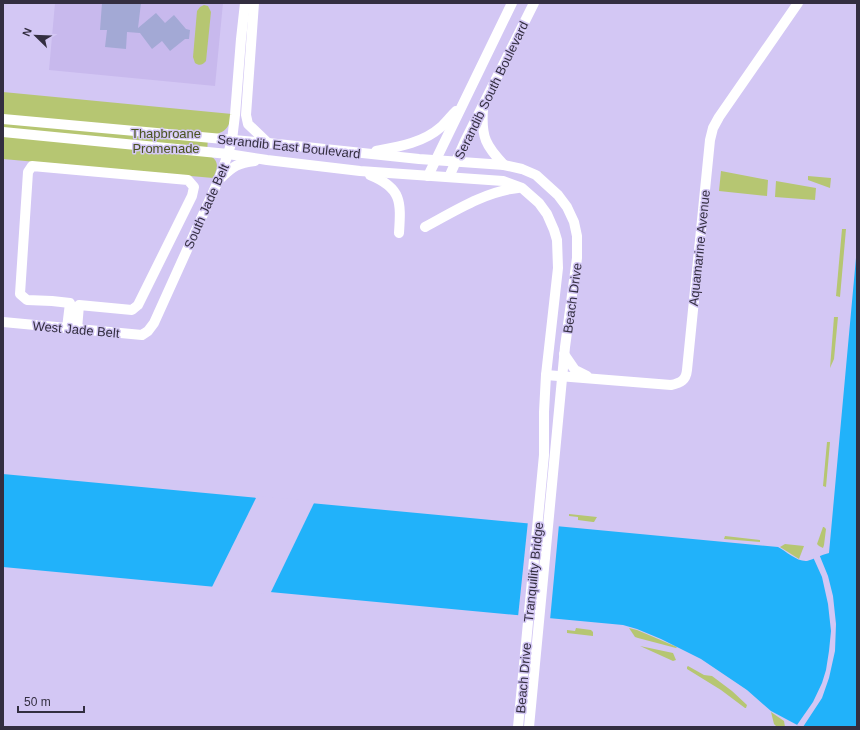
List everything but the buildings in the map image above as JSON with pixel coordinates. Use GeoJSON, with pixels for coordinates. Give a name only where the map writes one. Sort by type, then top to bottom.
{"type":"FeatureCollection","features":[{"type":"Feature","properties":{"kind":"street","name":"South Jade Belt"},"geometry":{"type":"LineString","coordinates":[[148,331],[154,322],[219,179],[228,154],[232,140],[245,3]]}},
{"type":"Feature","properties":{"kind":"street"},"geometry":{"type":"LineString","coordinates":[[254,3],[246,115],[248,124],[268,143]]}},
{"type":"Feature","properties":{"kind":"street","name":"Serandib South Boulevard"},"geometry":{"type":"LineString","coordinates":[[428,176],[512,3]]}},
{"type":"Feature","properties":{"kind":"street","name":"Serandib South Boulevard"},"geometry":{"type":"LineString","coordinates":[[449,177],[534,3]]}},
{"type":"Feature","properties":{"kind":"street","name":"Aquamarine Avenue"},"geometry":{"type":"LineString","coordinates":[[546,375],[671,386],[685,379],[688,362],[710,140],[713,128],[719,117],[798,3]]}},
{"type":"Feature","properties":{"kind":"street"},"geometry":{"type":"LineString","coordinates":[[366,153],[405,146],[421,139],[440,128],[463,102]]}},
{"type":"Feature","properties":{"kind":"street"},"geometry":{"type":"LineString","coordinates":[[483,106],[483,133],[488,147],[504,166]]}},
{"type":"Feature","properties":{"kind":"street","name":"Serandib East Boulevard"},"geometry":{"type":"LineString","coordinates":[[3,119],[456,162]]}},
{"type":"Feature","properties":{"kind":"street","name":"Serandib East Boulevard"},"geometry":{"type":"LineString","coordinates":[[3,132],[228,154],[360,171],[449,177]]}},
{"type":"Feature","properties":{"kind":"street"},"geometry":{"type":"LineString","coordinates":[[219,179],[232,167],[242,163],[267,160]]}},
{"type":"Feature","properties":{"kind":"street","name":"Beach Drive"},"geometry":{"type":"LineString","coordinates":[[456,162],[504,166],[522,169],[536,175],[558,195],[567,206],[574,222],[577,236],[577,258],[544,515]]}},
{"type":"Feature","properties":{"kind":"street"},"geometry":{"type":"LineString","coordinates":[[32,166],[188,180],[194,187],[192,196],[138,304],[132,310],[79,305],[72,328],[70,303],[27,300],[20,294],[28,172],[32,166]]}},
{"type":"Feature","properties":{"kind":"street"},"geometry":{"type":"LineString","coordinates":[[360,171],[382,180],[396,193],[400,203],[399,233]]}},
{"type":"Feature","properties":{"kind":"street","name":"Beach Drive"},"geometry":{"type":"LineString","coordinates":[[449,177],[503,181],[522,188],[539,202],[547,214],[557,240],[558,268],[546,375],[544,412],[544,515]]}},
{"type":"Feature","properties":{"kind":"street"},"geometry":{"type":"LineString","coordinates":[[425,227],[471,203],[499,191],[522,188]]}},
{"type":"Feature","properties":{"kind":"street","name":"West Jade Belt"},"geometry":{"type":"LineString","coordinates":[[3,322],[142,335],[148,331]]}},
{"type":"Feature","properties":{"kind":"street"},"geometry":{"type":"LineString","coordinates":[[564,354],[575,370],[592,378]]}},
{"type":"Feature","properties":{"kind":"street","name":"Tranquility Bridge"},"geometry":{"type":"LineString","coordinates":[[527,629],[544,515]]}},
{"type":"Feature","properties":{"kind":"street","name":"Tranquility Bridge"},"geometry":{"type":"LineString","coordinates":[[538,630],[544,515]]}},
{"type":"Feature","properties":{"kind":"street","name":"Beach Drive"},"geometry":{"type":"LineString","coordinates":[[518,727],[527,629]]}},
{"type":"Feature","properties":{"kind":"street","name":"Beach Drive"},"geometry":{"type":"LineString","coordinates":[[529,727],[538,630]]}},
{"type":"Feature","properties":{"kind":"shaded area"},"geometry":{"type":"Polygon","coordinates":[[[55,3],[223,3],[215,86],[49,70],[55,3]]]}},
{"type":"Feature","properties":{"kind":"green space"},"geometry":{"type":"Polygon","coordinates":[[[204,5],[208,6],[211,12],[206,61],[199,65],[195,63],[193,57],[197,11],[204,5]]]}},
{"type":"Feature","properties":{"kind":"green space","name":"Thapbroane Promenade"},"geometry":{"type":"Polygon","coordinates":[[[3,92],[232,114],[228,127],[225,130],[208,136],[207,154],[216,161],[217,164],[213,178],[3,159],[3,92]]]}},
{"type":"Feature","properties":{"kind":"green space"},"geometry":{"type":"Polygon","coordinates":[[[721,171],[768,180],[767,196],[719,191],[721,171]]]}},
{"type":"Feature","properties":{"kind":"green space"},"geometry":{"type":"Polygon","coordinates":[[[808,176],[831,178],[830,188],[808,180],[808,176]]]}},
{"type":"Feature","properties":{"kind":"green space"},"geometry":{"type":"Polygon","coordinates":[[[776,181],[816,188],[815,200],[775,197],[776,181]]]}},
{"type":"Feature","properties":{"kind":"green space"},"geometry":{"type":"Polygon","coordinates":[[[842,229],[846,229],[840,297],[836,296],[842,229]]]}},
{"type":"Feature","properties":{"kind":"green space"},"geometry":{"type":"Polygon","coordinates":[[[834,317],[838,317],[834,359],[830,368],[834,317]]]}},
{"type":"Feature","properties":{"kind":"green space"},"geometry":{"type":"Polygon","coordinates":[[[827,442],[830,442],[826,487],[823,486],[827,442]]]}},
{"type":"Feature","properties":{"kind":"green space"},"geometry":{"type":"Polygon","coordinates":[[[569,514],[597,517],[593,522],[578,520],[578,517],[569,516],[569,514]]]}},
{"type":"Feature","properties":{"kind":"green space"},"geometry":{"type":"Polygon","coordinates":[[[823,527],[826,529],[823,548],[817,544],[823,527]]]}},
{"type":"Feature","properties":{"kind":"green space"},"geometry":{"type":"Polygon","coordinates":[[[725,536],[760,540],[760,542],[724,539],[725,536]]]}},
{"type":"Feature","properties":{"kind":"green space"},"geometry":{"type":"Polygon","coordinates":[[[785,544],[804,546],[799,559],[780,547],[785,544]]]}},
{"type":"Feature","properties":{"kind":"green space"},"geometry":{"type":"Polygon","coordinates":[[[576,628],[591,630],[593,632],[593,636],[567,633],[567,630],[575,631],[576,628]]]}},
{"type":"Feature","properties":{"kind":"green space"},"geometry":{"type":"Polygon","coordinates":[[[629,628],[677,647],[676,648],[635,637],[629,628]]]}},
{"type":"Feature","properties":{"kind":"green space"},"geometry":{"type":"Polygon","coordinates":[[[640,646],[673,653],[676,660],[673,661],[640,646]]]}},
{"type":"Feature","properties":{"kind":"green space"},"geometry":{"type":"Polygon","coordinates":[[[688,666],[704,675],[712,676],[732,691],[747,705],[746,708],[721,690],[687,669],[688,666]]]}},
{"type":"Feature","properties":{"kind":"green space"},"geometry":{"type":"Polygon","coordinates":[[[771,712],[784,721],[785,727],[777,727],[774,724],[771,712]]]}},
{"type":"Feature","properties":{"kind":"water"},"geometry":{"type":"Polygon","coordinates":[[[857,247],[857,727],[801,727],[771,711],[747,690],[701,659],[661,639],[623,625],[3,567],[3,474],[778,547],[803,561],[829,553],[857,247]]]}},
{"type":"Feature","properties":{"kind":"pier"},"geometry":{"type":"Polygon","coordinates":[[[257,496],[315,501],[270,594],[211,589],[257,496]]]}},
{"type":"Feature","properties":{"kind":"pier"},"geometry":{"type":"Polygon","coordinates":[[[528,521],[559,524],[550,620],[518,617],[528,521]]]}},
{"type":"Feature","properties":{"kind":"pier"},"geometry":{"type":"Polygon","coordinates":[[[819,554],[828,576],[833,596],[836,624],[835,651],[829,678],[822,698],[803,727],[800,727],[797,725],[813,702],[822,683],[829,651],[831,631],[828,604],[822,577],[813,557],[819,554]]]}}]}
